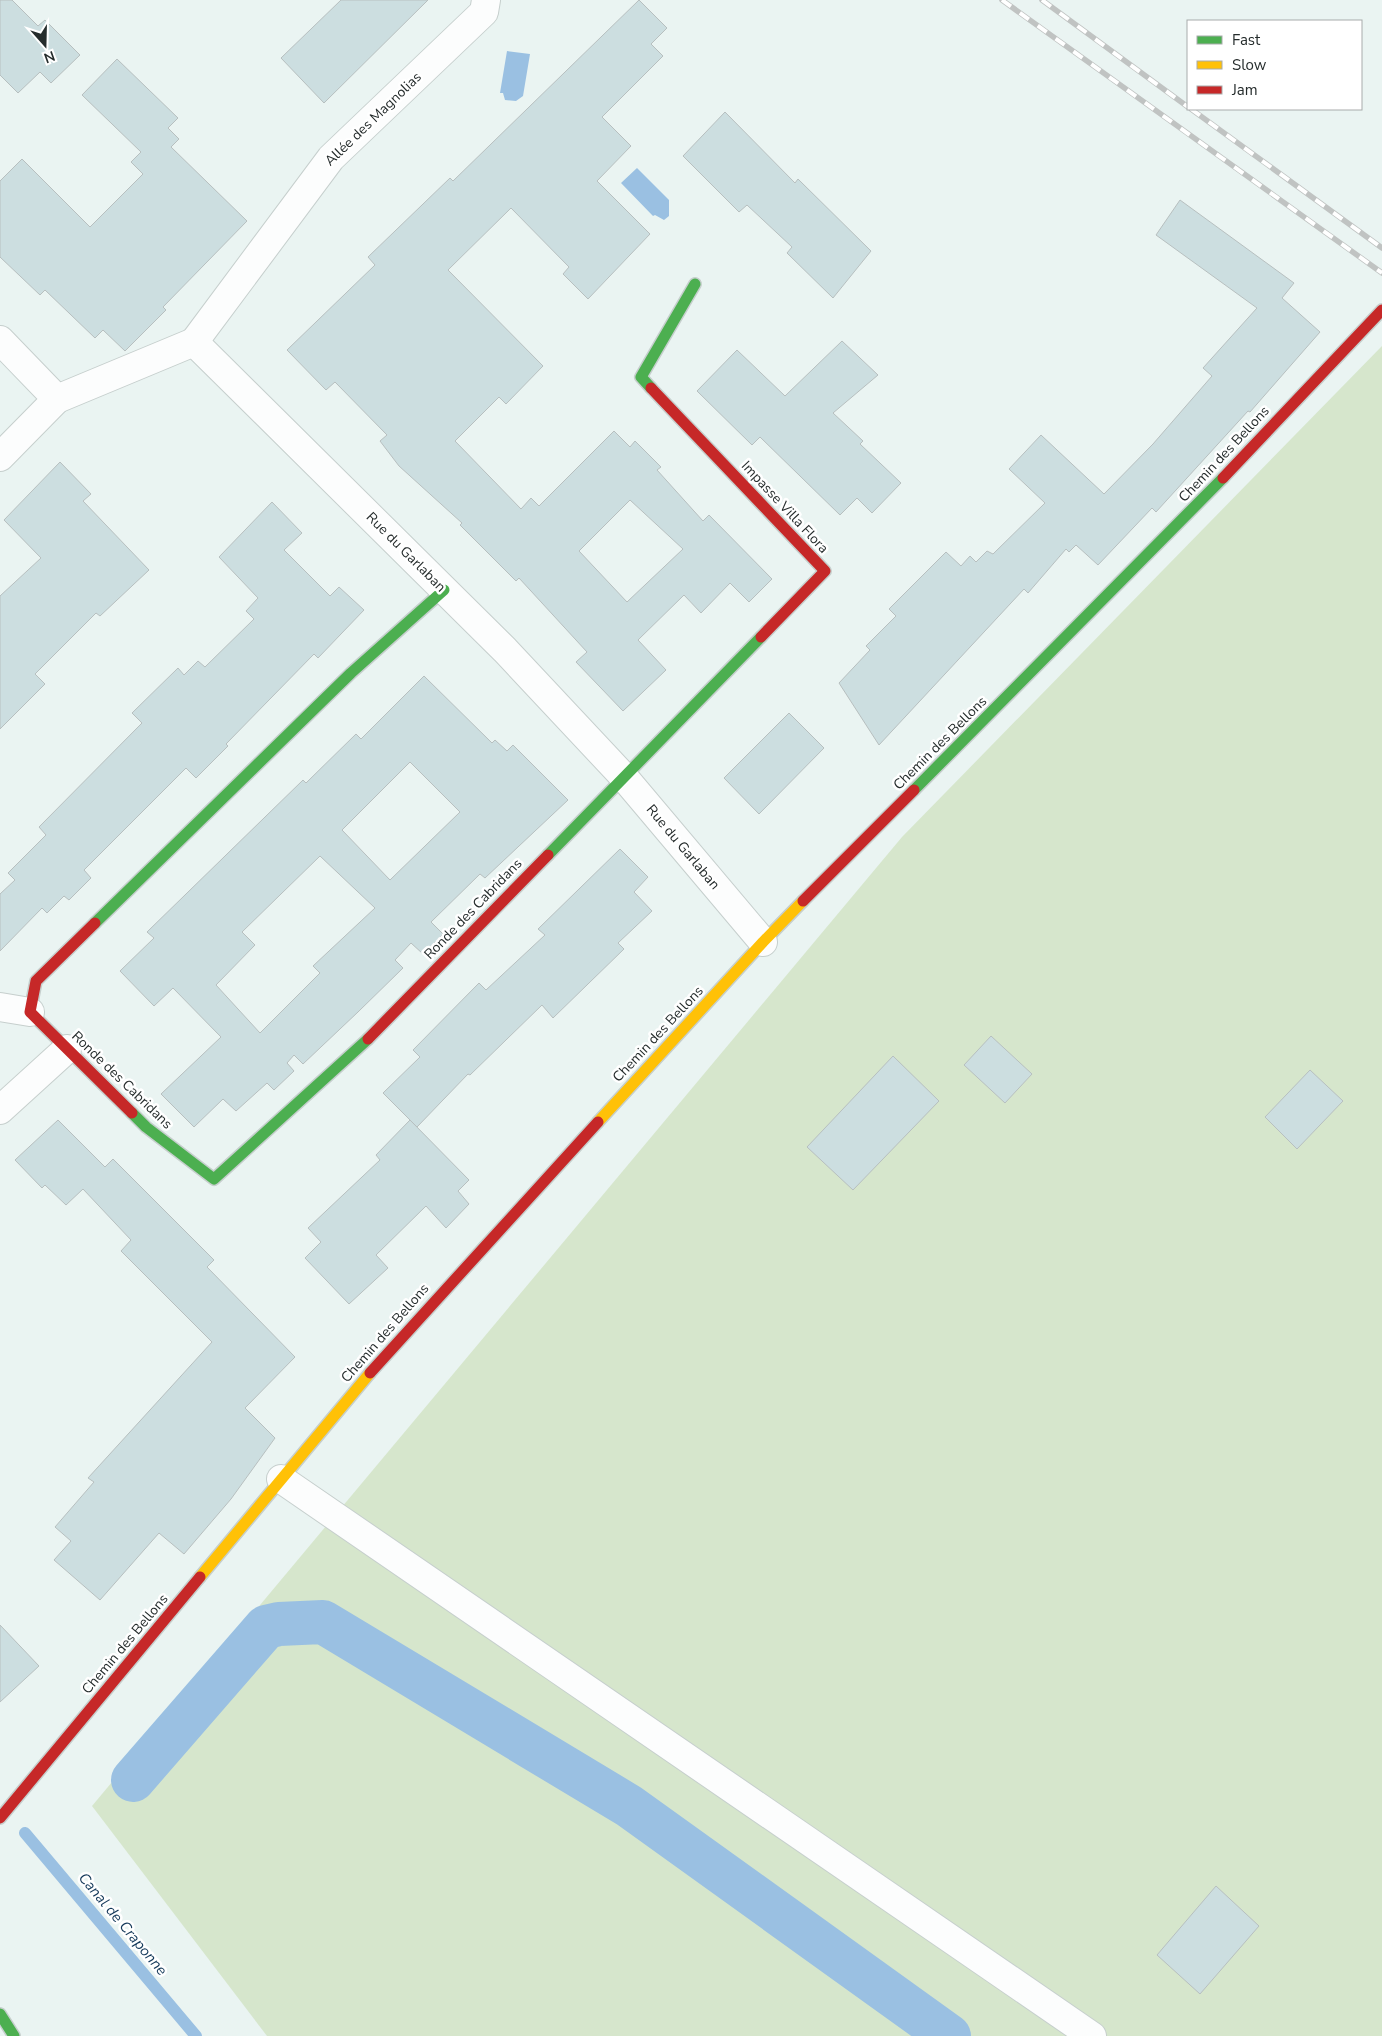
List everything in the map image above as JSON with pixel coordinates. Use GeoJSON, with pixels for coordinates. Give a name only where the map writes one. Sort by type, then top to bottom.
{"type":"FeatureCollection","features":[{"type":"Feature","properties":{"kind":"street","name":"Allée des Magnolias"},"geometry":{"type":"LineString","coordinates":[[194,342],[331,158],[484,12],[486,0]]}},
{"type":"Feature","properties":{"kind":"street","name":"Impasse Villa Flora"},"geometry":{"type":"LineString","coordinates":[[623,776],[825,571],[641,377],[695,284]]}},
{"type":"Feature","properties":{"kind":"street","name":"Chemin des Bellons"},"geometry":{"type":"LineString","coordinates":[[0,1818],[394,1344],[763,942],[1183,520],[1382,310]]}},
{"type":"Feature","properties":{"kind":"street"},"geometry":{"type":"LineString","coordinates":[[0,340],[57,399]]}},
{"type":"Feature","properties":{"kind":"street"},"geometry":{"type":"LineString","coordinates":[[0,458],[57,399],[194,342]]}},
{"type":"Feature","properties":{"kind":"street","name":"Rue du Garlaban"},"geometry":{"type":"LineString","coordinates":[[194,342],[504,650],[623,776],[763,942]]}},
{"type":"Feature","properties":{"kind":"street"},"geometry":{"type":"LineString","coordinates":[[0,1007],[30,1012],[36,981],[351,674],[444,590]]}},
{"type":"Feature","properties":{"kind":"street","name":"Ronde des Cabridans"},"geometry":{"type":"LineString","coordinates":[[30,1012],[146,1127],[214,1179],[349,1059],[623,776]]}},
{"type":"Feature","properties":{"kind":"street"},"geometry":{"type":"LineString","coordinates":[[0,1110],[67,1049]]}},
{"type":"Feature","properties":{"kind":"street"},"geometry":{"type":"LineString","coordinates":[[281,1479],[1092,2036]]}},
{"type":"Feature","properties":{"kind":"street"},"geometry":{"type":"LineString","coordinates":[[0,2014],[14,2036]]}},
{"type":"Feature","properties":{"kind":"green space"},"geometry":{"type":"Polygon","coordinates":[[[1382,346],[1382,2036],[267,2036],[92,1806],[902,837],[1382,346]]]}},
{"type":"Feature","properties":{"kind":"water"},"geometry":{"type":"Polygon","coordinates":[[[507,51],[530,54],[523,96],[516,101],[505,100],[503,93],[500,93],[507,51]]]}},
{"type":"Feature","properties":{"kind":"water"},"geometry":{"type":"Polygon","coordinates":[[[637,168],[669,200],[669,216],[664,220],[655,215],[653,216],[621,183],[637,168]]]}},
{"type":"Feature","properties":{"kind":"building"},"geometry":{"type":"Polygon","coordinates":[[[0,0],[12,0],[38,26],[45,20],[80,55],[51,83],[40,72],[18,93],[0,75],[0,0]]]}},
{"type":"Feature","properties":{"kind":"building"},"geometry":{"type":"Polygon","coordinates":[[[341,0],[428,0],[324,103],[281,58],[341,0]]]}},
{"type":"Feature","properties":{"kind":"building"},"geometry":{"type":"Polygon","coordinates":[[[639,0],[667,28],[651,44],[663,56],[602,117],[631,146],[597,181],[650,234],[588,299],[563,274],[569,267],[511,208],[448,270],[543,366],[506,404],[499,397],[455,441],[521,509],[531,498],[539,506],[614,431],[630,447],[635,441],[661,467],[657,470],[703,521],[709,515],[772,579],[749,602],[730,583],[701,613],[684,595],[638,640],[666,670],[623,711],[576,662],[587,652],[519,578],[516,581],[460,525],[462,523],[399,466],[380,441],[387,435],[335,382],[326,390],[287,350],[375,265],[368,257],[450,178],[453,181],[639,0]],[[630,500],[579,551],[627,602],[683,549],[630,500]]]}},
{"type":"Feature","properties":{"kind":"building"},"geometry":{"type":"Polygon","coordinates":[[[117,59],[178,118],[168,128],[179,139],[171,147],[247,221],[163,307],[166,310],[125,351],[103,330],[95,338],[45,290],[40,295],[0,257],[0,181],[22,159],[90,227],[143,174],[131,162],[141,152],[82,95],[117,59]]]}},
{"type":"Feature","properties":{"kind":"building"},"geometry":{"type":"Polygon","coordinates":[[[725,112],[795,183],[798,179],[871,251],[833,298],[787,253],[792,247],[747,205],[739,212],[683,156],[725,112]]]}},
{"type":"Feature","properties":{"kind":"building"},"geometry":{"type":"Polygon","coordinates":[[[1180,200],[1294,283],[1282,298],[1320,332],[1250,412],[1248,411],[1156,512],[1152,508],[1098,565],[1076,545],[1069,552],[1066,549],[1028,593],[1024,589],[879,745],[839,683],[870,650],[866,646],[896,616],[889,609],[946,552],[961,566],[970,556],[976,562],[987,551],[993,554],[1045,503],[1009,469],[1041,435],[1104,494],[1153,444],[1212,376],[1203,368],[1257,308],[1156,235],[1180,200]]]}},
{"type":"Feature","properties":{"kind":"building"},"geometry":{"type":"Polygon","coordinates":[[[842,341],[878,375],[833,413],[863,441],[860,444],[901,483],[872,513],[857,498],[840,515],[760,437],[752,445],[697,391],[737,350],[785,396],[842,341]]]}},
{"type":"Feature","properties":{"kind":"building"},"geometry":{"type":"Polygon","coordinates":[[[60,462],[91,494],[83,501],[149,570],[100,616],[96,613],[35,674],[45,684],[0,729],[0,596],[41,558],[4,520],[60,462]]]}},
{"type":"Feature","properties":{"kind":"building"},"geometry":{"type":"Polygon","coordinates":[[[272,502],[302,533],[284,550],[330,596],[339,587],[364,610],[318,658],[314,654],[226,744],[228,746],[196,778],[186,768],[84,870],[91,878],[69,900],[64,896],[47,913],[42,908],[0,951],[0,894],[15,880],[8,873],[46,835],[39,827],[142,723],[132,713],[178,668],[184,675],[198,661],[205,667],[254,619],[246,611],[258,598],[219,557],[272,502]]]}},
{"type":"Feature","properties":{"kind":"building"},"geometry":{"type":"Polygon","coordinates":[[[424,676],[492,743],[495,740],[507,751],[513,745],[568,800],[485,878],[480,874],[431,922],[443,934],[423,954],[411,943],[395,960],[403,968],[358,1012],[303,1064],[294,1055],[287,1063],[294,1071],[274,1090],[267,1083],[236,1111],[223,1099],[194,1127],[161,1094],[221,1037],[173,988],[154,1006],[120,971],[154,938],[147,932],[303,780],[306,783],[356,734],[361,739],[424,676]],[[410,762],[342,830],[390,880],[460,812],[410,762]],[[320,856],[242,932],[255,945],[216,985],[260,1033],[320,973],[313,966],[375,908],[320,856]]]}},
{"type":"Feature","properties":{"kind":"building"},"geometry":{"type":"Polygon","coordinates":[[[789,713],[824,748],[759,814],[724,778],[789,713]]]}},
{"type":"Feature","properties":{"kind":"building"},"geometry":{"type":"Polygon","coordinates":[[[620,849],[648,877],[634,892],[652,911],[618,943],[624,949],[553,1018],[542,1005],[470,1075],[468,1074],[417,1127],[383,1093],[420,1057],[413,1050],[479,983],[486,990],[545,935],[538,929],[620,849]]]}},
{"type":"Feature","properties":{"kind":"building"},"geometry":{"type":"Polygon","coordinates":[[[991,1036],[1032,1074],[1005,1103],[964,1065],[991,1036]]]}},
{"type":"Feature","properties":{"kind":"building"},"geometry":{"type":"Polygon","coordinates":[[[893,1056],[939,1101],[853,1190],[807,1147],[893,1056]]]}},
{"type":"Feature","properties":{"kind":"building"},"geometry":{"type":"Polygon","coordinates":[[[1310,1070],[1343,1101],[1297,1149],[1265,1117],[1310,1070]]]}},
{"type":"Feature","properties":{"kind":"building"},"geometry":{"type":"Polygon","coordinates":[[[58,1120],[105,1167],[113,1159],[214,1260],[207,1267],[295,1357],[245,1408],[275,1438],[231,1499],[184,1554],[159,1533],[100,1600],[54,1560],[71,1541],[55,1527],[94,1482],[88,1478],[212,1342],[121,1251],[131,1240],[83,1189],[66,1205],[45,1185],[42,1188],[15,1160],[58,1120]]]}},
{"type":"Feature","properties":{"kind":"building"},"geometry":{"type":"Polygon","coordinates":[[[410,1120],[469,1180],[458,1191],[469,1204],[446,1228],[426,1206],[376,1255],[388,1268],[349,1304],[305,1258],[321,1242],[308,1228],[380,1160],[376,1155],[410,1120]]]}},
{"type":"Feature","properties":{"kind":"building"},"geometry":{"type":"Polygon","coordinates":[[[0,1625],[39,1666],[0,1702],[0,1625]]]}},
{"type":"Feature","properties":{"kind":"building"},"geometry":{"type":"Polygon","coordinates":[[[1216,1886],[1259,1926],[1200,1994],[1157,1955],[1216,1886]]]}},
{"type":"Feature","properties":{"kind":"waterway"},"geometry":{"type":"LineString","coordinates":[[133,1780],[266,1627],[279,1624],[323,1622],[629,1806],[949,2036]]}},
{"type":"Feature","properties":{"kind":"waterway","name":"Canal de Craponne"},"geometry":{"type":"LineString","coordinates":[[25,1833],[196,2036]]}},
{"type":"Feature","properties":{"kind":"railway"},"geometry":{"type":"LineString","coordinates":[[1002,0],[1382,273]]}},
{"type":"Feature","properties":{"kind":"railway"},"geometry":{"type":"LineString","coordinates":[[1042,0],[1187,106]]}},
{"type":"Feature","properties":{"kind":"railway"},"geometry":{"type":"LineString","coordinates":[[1192,110],[1382,248]]}},
{"type":"Feature","properties":{"kind":"traffic: fast"},"geometry":{"type":"LineString","coordinates":[[651,388],[641,377],[695,284]]}},
{"type":"Feature","properties":{"kind":"traffic: fast"},"geometry":{"type":"LineString","coordinates":[[914,790],[1223,478]]}},
{"type":"Feature","properties":{"kind":"traffic: fast"},"geometry":{"type":"LineString","coordinates":[[95,923],[351,673],[444,590]]}},
{"type":"Feature","properties":{"kind":"traffic: fast"},"geometry":{"type":"LineString","coordinates":[[548,855],[761,637]]}},
{"type":"Feature","properties":{"kind":"traffic: fast"},"geometry":{"type":"LineString","coordinates":[[132,1113],[146,1127],[214,1179],[368,1039]]}},
{"type":"Feature","properties":{"kind":"traffic: fast"},"geometry":{"type":"LineString","coordinates":[[0,2014],[14,2036]]}},
{"type":"Feature","properties":{"kind":"traffic: slow"},"geometry":{"type":"LineString","coordinates":[[598,1122],[803,901]]}},
{"type":"Feature","properties":{"kind":"traffic: slow"},"geometry":{"type":"LineString","coordinates":[[200,1577],[370,1373]]}},
{"type":"Feature","properties":{"kind":"traffic: jam"},"geometry":{"type":"LineString","coordinates":[[1223,478],[1382,310]]}},
{"type":"Feature","properties":{"kind":"traffic: jam"},"geometry":{"type":"LineString","coordinates":[[651,388],[825,571],[761,637]]}},
{"type":"Feature","properties":{"kind":"traffic: jam"},"geometry":{"type":"LineString","coordinates":[[803,901],[914,790]]}},
{"type":"Feature","properties":{"kind":"traffic: jam"},"geometry":{"type":"LineString","coordinates":[[368,1039],[548,855]]}},
{"type":"Feature","properties":{"kind":"traffic: jam"},"geometry":{"type":"LineString","coordinates":[[95,923],[36,981],[30,1012],[132,1113]]}},
{"type":"Feature","properties":{"kind":"traffic: jam"},"geometry":{"type":"LineString","coordinates":[[370,1373],[598,1122]]}},
{"type":"Feature","properties":{"kind":"traffic: jam"},"geometry":{"type":"LineString","coordinates":[[0,1818],[200,1577]]}}]}
